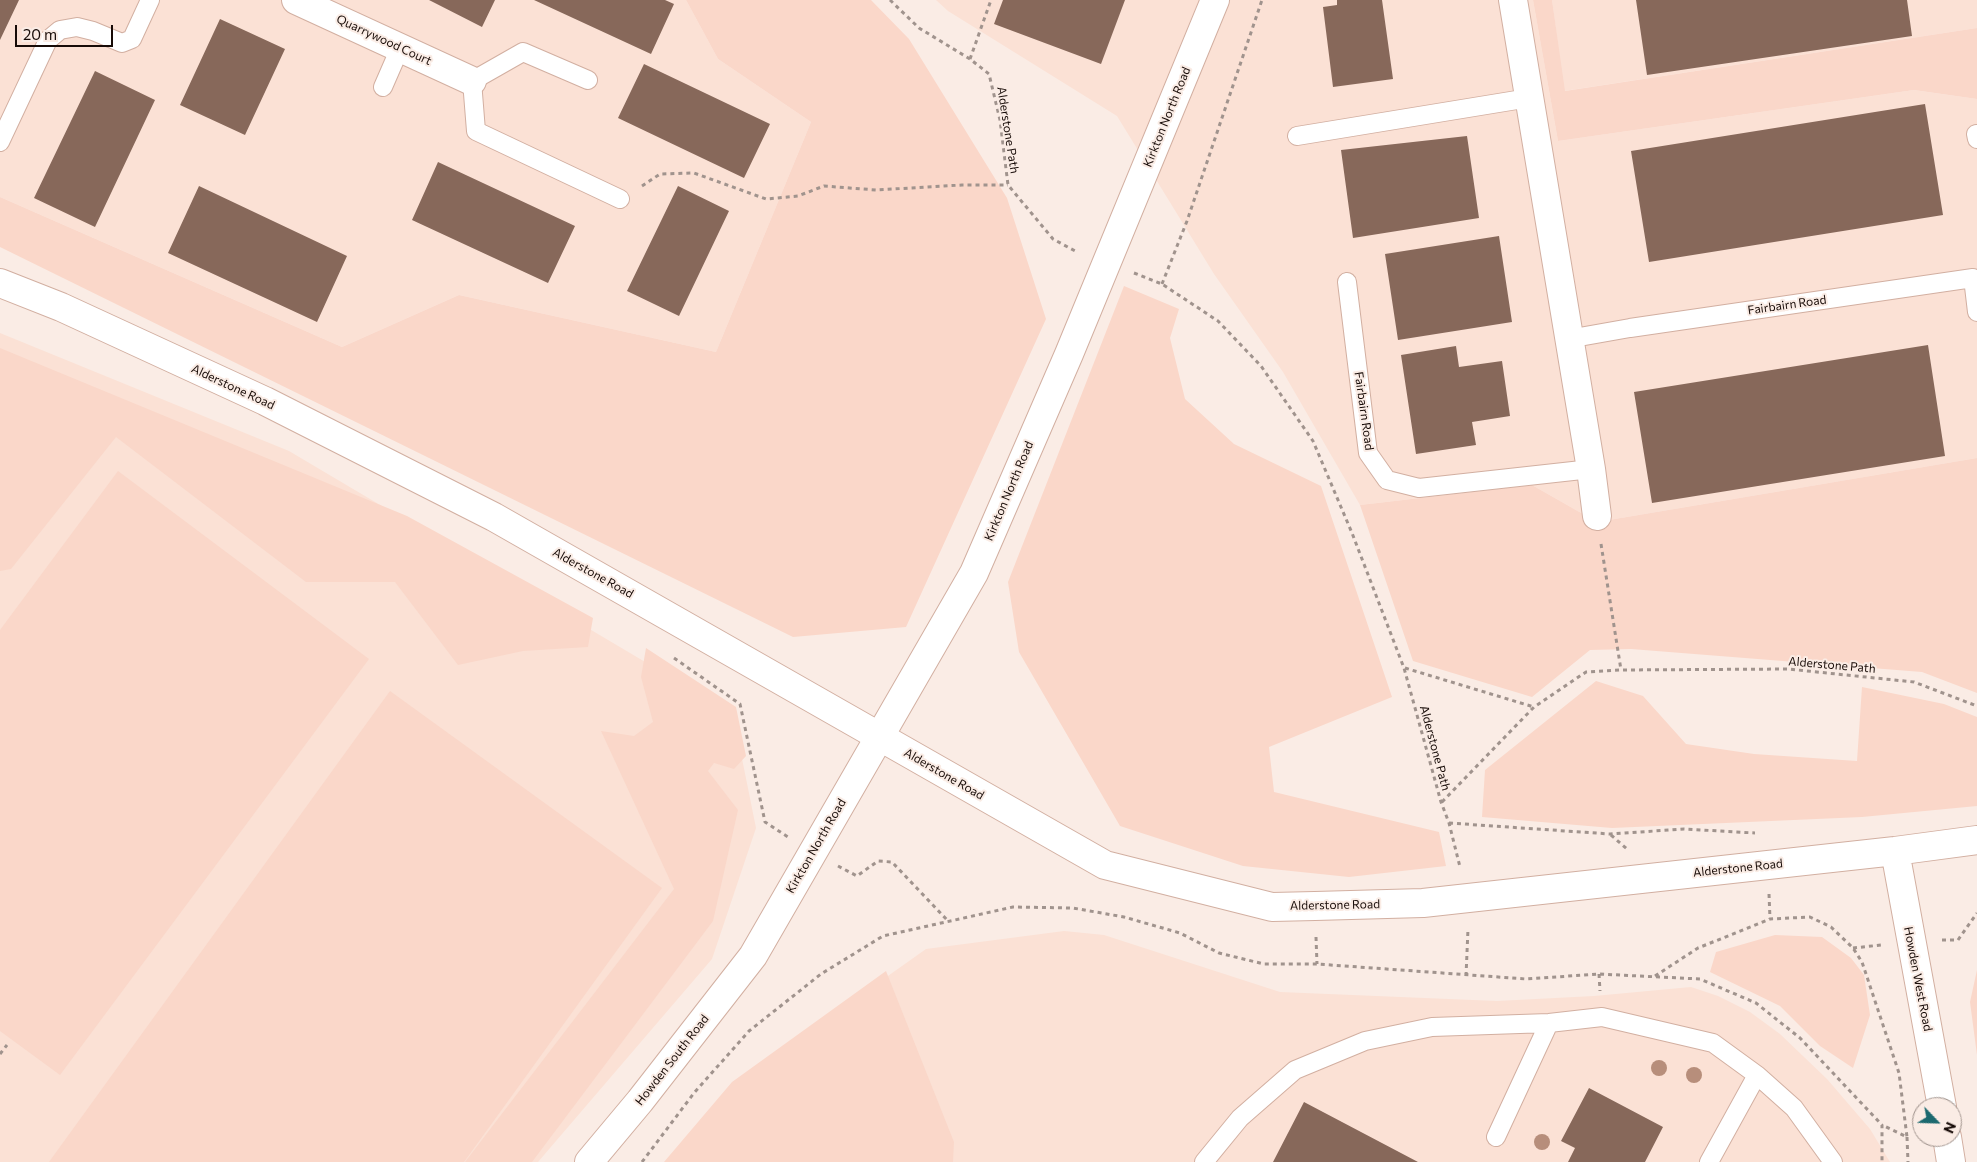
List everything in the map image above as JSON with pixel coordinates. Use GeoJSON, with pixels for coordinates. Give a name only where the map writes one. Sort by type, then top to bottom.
{"type":"FeatureCollection","features":[{"type":"Feature","properties":{"kind":"street","name":"Quarrywood Court"},"geometry":{"type":"LineString","coordinates":[[297,0],[472,81]]}},
{"type":"Feature","properties":{"kind":"street","name":"Kirkton North Road"},"geometry":{"type":"LineString","coordinates":[[752,956],[974,573],[1069,354],[1215,0]]}},
{"type":"Feature","properties":{"kind":"street"},"geometry":{"type":"LineString","coordinates":[[1513,0],[1591,469],[1597,516]]}},
{"type":"Feature","properties":{"kind":"street","name":"Alderstone Road"},"geometry":{"type":"LineString","coordinates":[[0,283],[61,307],[265,401],[494,517],[1105,865],[1272,907],[1423,903],[1895,851],[1977,840]]}},
{"type":"Feature","properties":{"kind":"street","name":"Howden West Road"},"geometry":{"type":"LineString","coordinates":[[1895,851],[1940,1097]]}},
{"type":"Feature","properties":{"kind":"street","name":"Howden South Road"},"geometry":{"type":"LineString","coordinates":[[589,1162],[640,1101],[752,956]]}},
{"type":"Feature","properties":{"kind":"street"},"geometry":{"type":"LineString","coordinates":[[1949,1147],[1951,1162]]}},
{"type":"Feature","properties":{"kind":"lane"},"geometry":{"type":"LineString","coordinates":[[0,142],[48,40],[60,30],[77,28],[93,31],[122,43],[132,39],[150,0]]}},
{"type":"Feature","properties":{"kind":"lane"},"geometry":{"type":"LineString","coordinates":[[383,87],[400,48]]}},
{"type":"Feature","properties":{"kind":"lane"},"geometry":{"type":"LineString","coordinates":[[588,80],[524,52],[472,81],[476,131],[620,199]]}},
{"type":"Feature","properties":{"kind":"lane"},"geometry":{"type":"LineString","coordinates":[[1297,136],[1529,98]]}},
{"type":"Feature","properties":{"kind":"lane","name":"Fairbairn Road"},"geometry":{"type":"LineString","coordinates":[[1568,339],[1975,272],[1977,312]]}},
{"type":"Feature","properties":{"kind":"lane","name":"Fairbairn Road"},"geometry":{"type":"LineString","coordinates":[[1347,282],[1368,453],[1387,480],[1420,488],[1591,469]]}},
{"type":"Feature","properties":{"kind":"lane"},"geometry":{"type":"LineString","coordinates":[[1204,1162],[1240,1118],[1295,1070],[1365,1041],[1432,1027],[1548,1023],[1602,1017],[1713,1043],[1757,1075],[1794,1108],[1833,1162]]}},
{"type":"Feature","properties":{"kind":"lane"},"geometry":{"type":"LineString","coordinates":[[1496,1137],[1548,1023]]}},
{"type":"Feature","properties":{"kind":"lane"},"geometry":{"type":"LineString","coordinates":[[1710,1162],[1757,1075]]}},
{"type":"Feature","properties":{"kind":"path","name":"Alderstone Path"},"geometry":{"type":"LineString","coordinates":[[890,0],[919,28],[970,59],[989,74],[1000,120],[1008,185],[1053,239],[1077,252]]}},
{"type":"Feature","properties":{"kind":"path"},"geometry":{"type":"LineString","coordinates":[[970,59],[991,0]]}},
{"type":"Feature","properties":{"kind":"path"},"geometry":{"type":"LineString","coordinates":[[1162,284],[1187,221],[1262,0]]}},
{"type":"Feature","properties":{"kind":"path"},"geometry":{"type":"LineString","coordinates":[[620,199],[660,174],[694,174],[766,199],[798,196],[824,186],[876,190],[962,185],[1008,185]]}},
{"type":"Feature","properties":{"kind":"path","name":"Alderstone Path"},"geometry":{"type":"LineString","coordinates":[[1129,271],[1162,284],[1218,320],[1261,366],[1313,441],[1352,533],[1404,668],[1441,802]]}},
{"type":"Feature","properties":{"kind":"path"},"geometry":{"type":"LineString","coordinates":[[1597,516],[1621,670]]}},
{"type":"Feature","properties":{"kind":"path"},"geometry":{"type":"LineString","coordinates":[[674,657],[740,704],[765,822],[812,853],[857,876],[878,861],[892,862],[950,922]]}},
{"type":"Feature","properties":{"kind":"path"},"geometry":{"type":"LineString","coordinates":[[1404,668],[1534,707]]}},
{"type":"Feature","properties":{"kind":"path","name":"Alderstone Path"},"geometry":{"type":"LineString","coordinates":[[1441,802],[1534,707],[1586,672],[1788,669],[1914,682],[1977,706]]}},
{"type":"Feature","properties":{"kind":"path"},"geometry":{"type":"LineString","coordinates":[[1441,802],[1449,823],[1460,867]]}},
{"type":"Feature","properties":{"kind":"path"},"geometry":{"type":"LineString","coordinates":[[1449,823],[1610,834],[1684,829],[1756,834]]}},
{"type":"Feature","properties":{"kind":"path"},"geometry":{"type":"LineString","coordinates":[[642,1162],[694,1093],[749,1031],[821,974],[884,936],[1014,908],[1073,908],[1124,917],[1180,933],[1219,953],[1264,964],[1317,964],[1526,979],[1599,974],[1700,979],[1756,1003],[1800,1038],[1882,1124],[1907,1137]]}},
{"type":"Feature","properties":{"kind":"path"},"geometry":{"type":"LineString","coordinates":[[1655,977],[1698,948],[1770,919],[1810,917],[1831,928],[1852,948],[1862,962],[1899,1073],[1907,1137],[1908,1162]]}},
{"type":"Feature","properties":{"kind":"path"},"geometry":{"type":"LineString","coordinates":[[1466,976],[1468,928]]}},
{"type":"Feature","properties":{"kind":"path"},"geometry":{"type":"LineString","coordinates":[[0,1054],[7,1045]]}},
{"type":"Feature","properties":{"kind":"path"},"geometry":{"type":"LineString","coordinates":[[1882,1124],[1882,1162]]}},
{"type":"Feature","properties":{"kind":"shaded area"},"geometry":{"type":"Polygon","coordinates":[[[0,0],[686,0],[718,59],[811,122],[716,352],[459,295],[342,347],[0,197],[0,0]]]}},
{"type":"Feature","properties":{"kind":"shaded area"},"geometry":{"type":"Polygon","coordinates":[[[686,0],[871,0],[909,39],[1007,198],[1046,319],[906,627],[793,637],[0,247],[0,197],[342,347],[459,295],[716,352],[811,122],[718,59],[686,0]]]}},
{"type":"Feature","properties":{"kind":"shaded area"},"geometry":{"type":"Polygon","coordinates":[[[936,0],[1533,0],[1558,141],[1914,90],[1977,99],[1977,458],[1597,522],[1532,485],[1360,505],[1283,372],[1214,274],[1117,116],[948,11],[936,0]]]}},
{"type":"Feature","properties":{"kind":"shaded area"},"geometry":{"type":"Polygon","coordinates":[[[1533,0],[1552,0],[1565,91],[1977,28],[1977,99],[1914,90],[1558,141],[1533,0]]]}},
{"type":"Feature","properties":{"kind":"shaded area"},"geometry":{"type":"Polygon","coordinates":[[[1552,0],[1977,0],[1977,28],[1564,91],[1552,0]]]}},
{"type":"Feature","properties":{"kind":"shaded area"},"geometry":{"type":"Polygon","coordinates":[[[1124,286],[1179,309],[1170,338],[1185,399],[1234,444],[1321,486],[1392,697],[1269,747],[1274,792],[1439,832],[1446,866],[1349,877],[1243,866],[1120,826],[1019,652],[1008,582],[1124,286]]]}},
{"type":"Feature","properties":{"kind":"shaded area"},"geometry":{"type":"Polygon","coordinates":[[[0,333],[289,451],[733,714],[756,828],[712,959],[538,1162],[0,1162],[0,333]]]}},
{"type":"Feature","properties":{"kind":"shaded area"},"geometry":{"type":"Polygon","coordinates":[[[0,348],[407,516],[593,618],[588,647],[523,651],[458,665],[395,582],[306,582],[116,437],[11,569],[0,571],[0,348]]]}},
{"type":"Feature","properties":{"kind":"shaded area"},"geometry":{"type":"Polygon","coordinates":[[[1977,458],[1977,693],[1922,672],[1631,649],[1590,650],[1532,697],[1413,661],[1360,505],[1532,485],[1597,522],[1977,458]]]}},
{"type":"Feature","properties":{"kind":"shaded area"},"geometry":{"type":"Polygon","coordinates":[[[118,471],[369,659],[60,1075],[0,1031],[0,630],[118,471]]]}},
{"type":"Feature","properties":{"kind":"shaded area"},"geometry":{"type":"Polygon","coordinates":[[[646,648],[736,707],[746,756],[734,769],[714,763],[708,771],[738,810],[713,921],[532,1162],[465,1162],[674,889],[601,731],[634,736],[653,722],[641,677],[646,648]]]}},
{"type":"Feature","properties":{"kind":"shaded area"},"geometry":{"type":"Polygon","coordinates":[[[1596,681],[1643,696],[1686,744],[1754,754],[1857,761],[1862,687],[1944,704],[1977,717],[1977,806],[1862,817],[1612,828],[1482,817],[1485,770],[1596,681]]]}},
{"type":"Feature","properties":{"kind":"shaded area"},"geometry":{"type":"Polygon","coordinates":[[[390,691],[662,888],[464,1162],[49,1162],[390,691]]]}},
{"type":"Feature","properties":{"kind":"shaded area"},"geometry":{"type":"Polygon","coordinates":[[[1064,931],[1104,935],[1280,992],[1497,1001],[1594,996],[1691,987],[1718,996],[1750,1012],[1780,1034],[1827,1079],[1870,1129],[1890,1162],[673,1162],[734,1085],[926,949],[1064,931]]]}},
{"type":"Feature","properties":{"kind":"shaded area"},"geometry":{"type":"Polygon","coordinates":[[[1775,935],[1822,937],[1851,958],[1864,975],[1870,1015],[1853,1068],[1820,1046],[1780,1006],[1710,972],[1716,952],[1775,935]]]}},
{"type":"Feature","properties":{"kind":"shaded area"},"geometry":{"type":"Polygon","coordinates":[[[1977,970],[1977,1055],[1970,1002],[1977,970]]]}},
{"type":"Feature","properties":{"kind":"shaded area"},"geometry":{"type":"Polygon","coordinates":[[[886,971],[954,1142],[953,1162],[664,1162],[732,1082],[886,971]]]}},
{"type":"Feature","properties":{"kind":"building"},"geometry":{"type":"Polygon","coordinates":[[[0,0],[19,0],[0,40],[0,0]]]}},
{"type":"Feature","properties":{"kind":"building"},"geometry":{"type":"Polygon","coordinates":[[[429,0],[495,0],[482,27],[429,0]]]}},
{"type":"Feature","properties":{"kind":"building"},"geometry":{"type":"Polygon","coordinates":[[[534,0],[665,0],[674,4],[651,54],[534,0]]]}},
{"type":"Feature","properties":{"kind":"building"},"geometry":{"type":"Polygon","coordinates":[[[1003,0],[1125,0],[1101,64],[994,24],[1003,0]]]}},
{"type":"Feature","properties":{"kind":"building"},"geometry":{"type":"Polygon","coordinates":[[[1337,0],[1382,0],[1393,79],[1333,87],[1323,7],[1337,5],[1337,0]]]}},
{"type":"Feature","properties":{"kind":"building"},"geometry":{"type":"Polygon","coordinates":[[[1636,0],[1907,0],[1912,36],[1647,75],[1636,0]]]}},
{"type":"Feature","properties":{"kind":"building"},"geometry":{"type":"Polygon","coordinates":[[[220,19],[285,49],[245,135],[180,105],[220,19]]]}},
{"type":"Feature","properties":{"kind":"building"},"geometry":{"type":"Polygon","coordinates":[[[644,64],[770,124],[744,178],[618,118],[644,64]]]}},
{"type":"Feature","properties":{"kind":"building"},"geometry":{"type":"Polygon","coordinates":[[[95,71],[155,100],[95,227],[34,198],[95,71]]]}},
{"type":"Feature","properties":{"kind":"building"},"geometry":{"type":"Polygon","coordinates":[[[1925,104],[1943,215],[1649,262],[1631,151],[1925,104]]]}},
{"type":"Feature","properties":{"kind":"building"},"geometry":{"type":"Polygon","coordinates":[[[1467,136],[1479,218],[1353,238],[1341,150],[1467,136]]]}},
{"type":"Feature","properties":{"kind":"building"},"geometry":{"type":"Polygon","coordinates":[[[438,162],[575,226],[548,283],[412,220],[438,162]]]}},
{"type":"Feature","properties":{"kind":"building"},"geometry":{"type":"Polygon","coordinates":[[[199,186],[347,256],[317,322],[168,253],[199,186]]]}},
{"type":"Feature","properties":{"kind":"building"},"geometry":{"type":"Polygon","coordinates":[[[678,186],[729,211],[679,316],[627,291],[678,186]]]}},
{"type":"Feature","properties":{"kind":"building"},"geometry":{"type":"Polygon","coordinates":[[[1499,236],[1512,322],[1398,340],[1385,254],[1499,236]]]}},
{"type":"Feature","properties":{"kind":"building"},"geometry":{"type":"Polygon","coordinates":[[[1928,345],[1945,456],[1652,503],[1634,392],[1928,345]]]}},
{"type":"Feature","properties":{"kind":"building"},"geometry":{"type":"Polygon","coordinates":[[[1456,346],[1459,367],[1502,361],[1510,416],[1472,422],[1476,445],[1416,454],[1401,355],[1456,346]]]}},
{"type":"Feature","properties":{"kind":"building"},"geometry":{"type":"Polygon","coordinates":[[[1589,1088],[1663,1127],[1645,1162],[1568,1162],[1575,1148],[1561,1141],[1589,1088]]]}},
{"type":"Feature","properties":{"kind":"building"},"geometry":{"type":"Polygon","coordinates":[[[1304,1102],[1418,1162],[1273,1162],[1304,1102]]]}}]}
